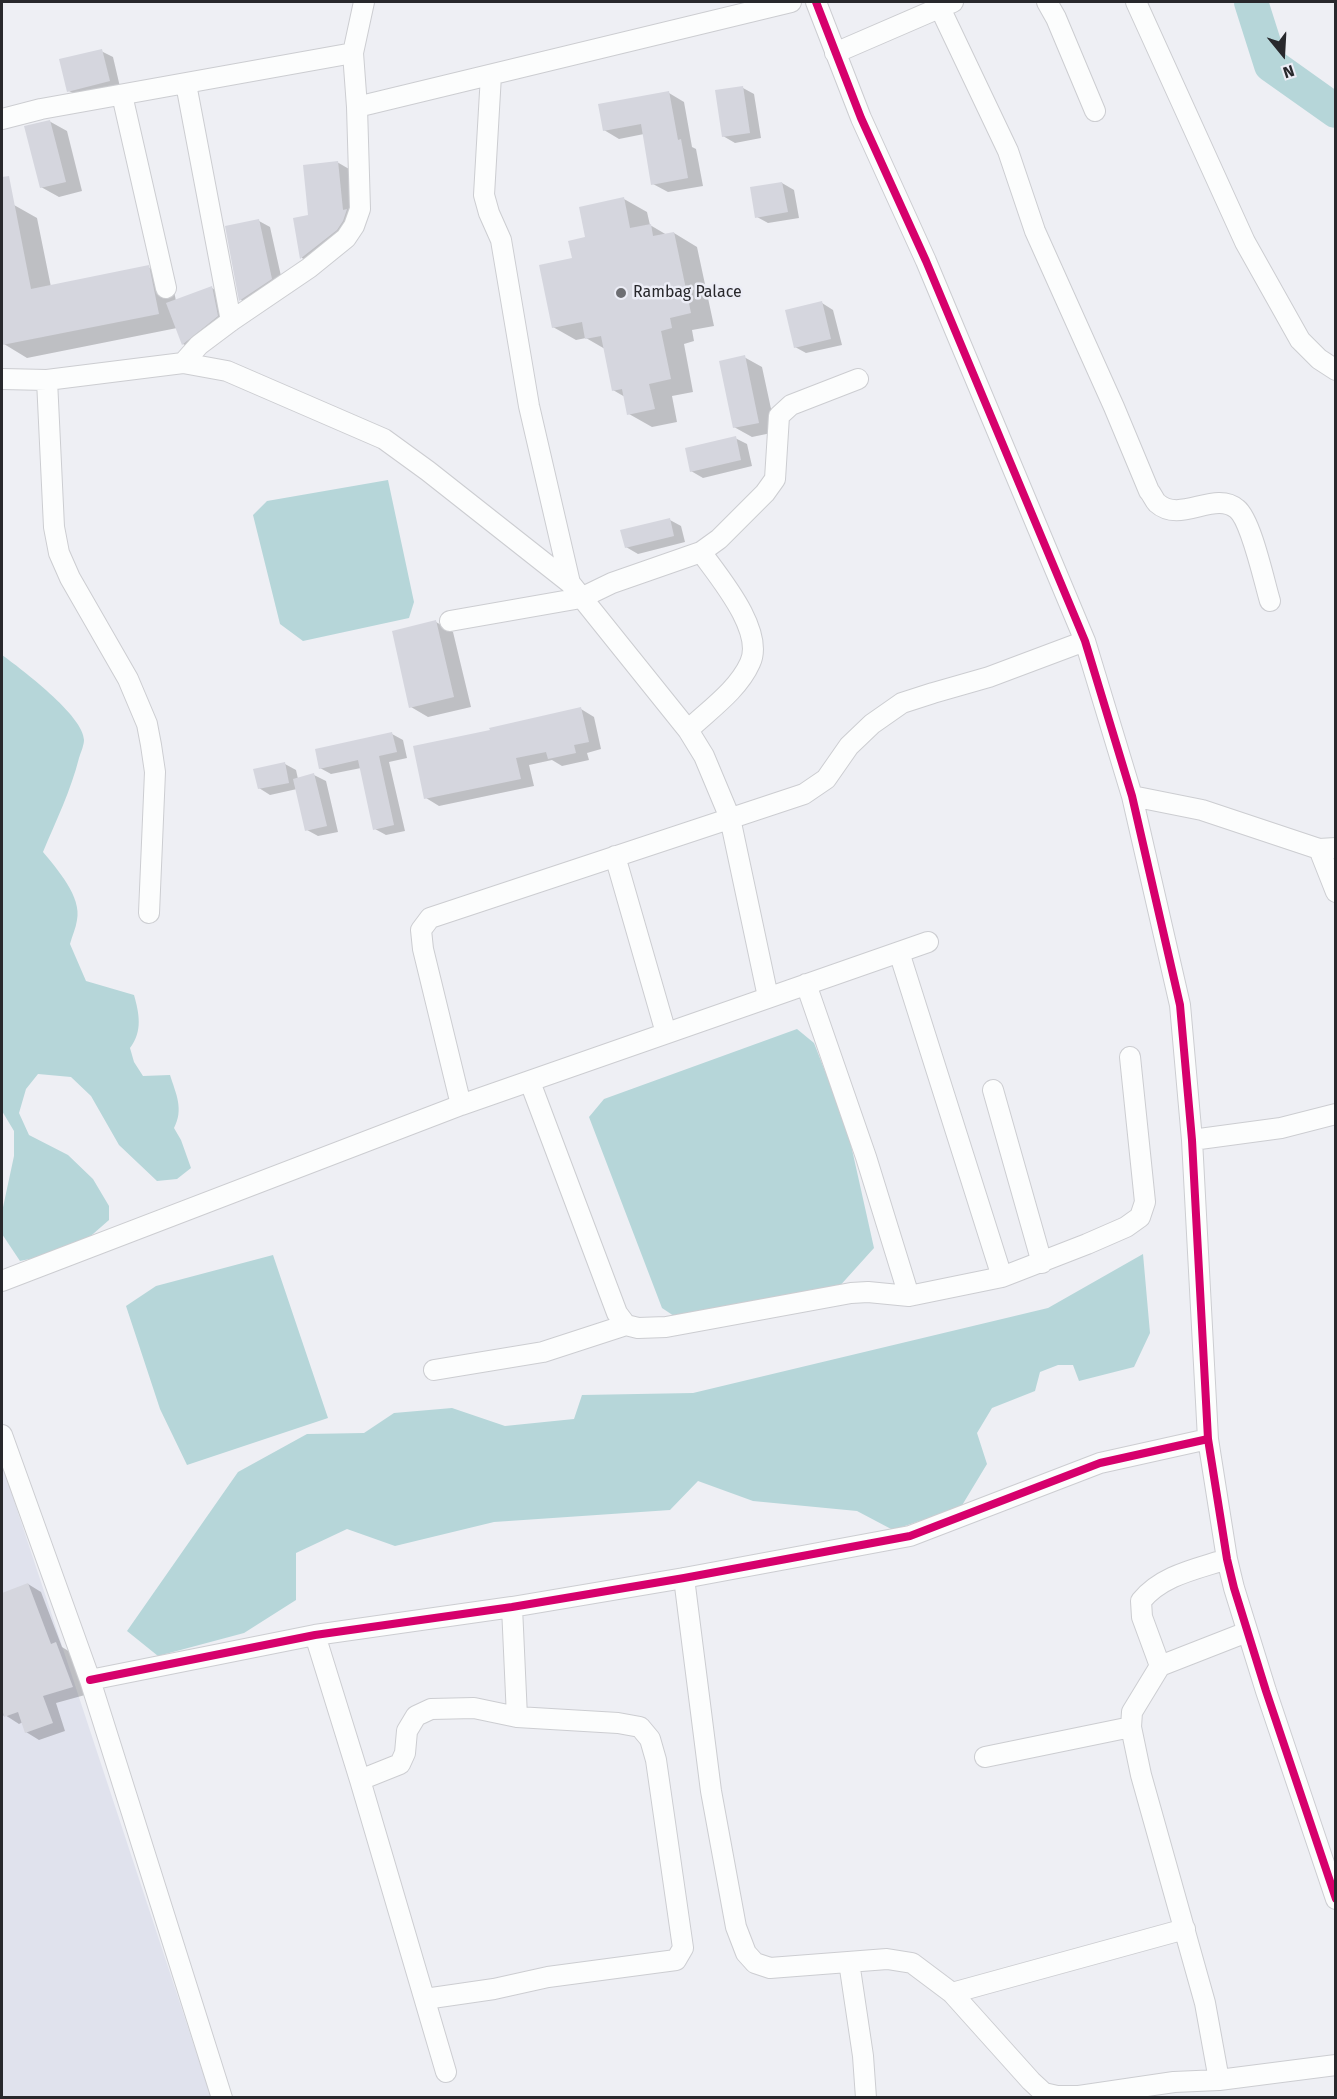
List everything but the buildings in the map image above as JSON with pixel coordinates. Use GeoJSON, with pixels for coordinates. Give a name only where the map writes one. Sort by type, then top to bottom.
{"type":"FeatureCollection","features":[{"type":"Feature","properties":{"kind":"street"},"geometry":{"type":"LineString","coordinates":[[183,363],[199,345],[309,268],[346,238],[354,226],[360,209],[353,53],[364,2]]}},
{"type":"Feature","properties":{"kind":"street"},"geometry":{"type":"LineString","coordinates":[[357,107],[791,2]]}},
{"type":"Feature","properties":{"kind":"street"},"geometry":{"type":"LineString","coordinates":[[816,2],[861,118],[926,261],[1084,641],[1132,796],[1180,1005],[1192,1140],[1208,1439],[1227,1559],[1247,1632],[1332,1874],[1335,1899]]}},
{"type":"Feature","properties":{"kind":"street"},"geometry":{"type":"LineString","coordinates":[[1047,2],[1095,111]]}},
{"type":"Feature","properties":{"kind":"street"},"geometry":{"type":"LineString","coordinates":[[1136,2],[1245,242],[1300,340],[1318,359],[1335,370]]}},
{"type":"Feature","properties":{"kind":"street"},"geometry":{"type":"LineString","coordinates":[[835,53],[946,5],[1008,151],[1035,231],[1149,491],[1157,503],[1168,509],[1183,509],[1225,502],[1239,510],[1248,525],[1270,601]]}},
{"type":"Feature","properties":{"kind":"street"},"geometry":{"type":"LineString","coordinates":[[2,119],[41,109],[353,53]]}},
{"type":"Feature","properties":{"kind":"street"},"geometry":{"type":"LineString","coordinates":[[491,75],[484,195],[501,240],[530,405],[576,590]]}},
{"type":"Feature","properties":{"kind":"street"},"geometry":{"type":"LineString","coordinates":[[186,84],[231,321]]}},
{"type":"Feature","properties":{"kind":"street"},"geometry":{"type":"LineString","coordinates":[[122,95],[166,288]]}},
{"type":"Feature","properties":{"kind":"street"},"geometry":{"type":"LineString","coordinates":[[2,379],[47,380],[183,363],[227,371],[384,440],[428,471],[576,590],[688,730],[704,756],[730,818],[768,997]]}},
{"type":"Feature","properties":{"kind":"street"},"geometry":{"type":"LineString","coordinates":[[450,621],[622,579],[701,552],[719,539],[765,493],[775,479],[779,417],[791,405],[858,379]]}},
{"type":"Feature","properties":{"kind":"street"},"geometry":{"type":"LineString","coordinates":[[47,380],[54,527],[59,553],[70,578],[128,680],[147,724],[155,772],[149,913]]}},
{"type":"Feature","properties":{"kind":"street"},"geometry":{"type":"LineString","coordinates":[[688,730],[731,690],[752,660],[752,643],[742,609],[701,552]]}},
{"type":"Feature","properties":{"kind":"street"},"geometry":{"type":"LineString","coordinates":[[461,1106],[423,949],[420,930],[430,918],[804,795],[826,779],[849,746],[872,724],[902,703],[989,678],[1084,641]]}},
{"type":"Feature","properties":{"kind":"street"},"geometry":{"type":"LineString","coordinates":[[1132,796],[1202,810],[1327,849],[1335,892]]}},
{"type":"Feature","properties":{"kind":"street"},"geometry":{"type":"LineString","coordinates":[[615,856],[666,1033]]}},
{"type":"Feature","properties":{"kind":"street"},"geometry":{"type":"LineString","coordinates":[[2,1281],[461,1106],[928,942]]}},
{"type":"Feature","properties":{"kind":"street"},"geometry":{"type":"LineString","coordinates":[[898,952],[1002,1277]]}},
{"type":"Feature","properties":{"kind":"street"},"geometry":{"type":"LineString","coordinates":[[806,984],[866,1157],[909,1296]]}},
{"type":"Feature","properties":{"kind":"street"},"geometry":{"type":"LineString","coordinates":[[434,1370],[543,1352],[626,1325],[638,1328],[666,1328],[851,1293],[925,1295],[1002,1277],[1042,1263],[1116,1231],[1140,1218],[1145,1202],[1130,1057]]}},
{"type":"Feature","properties":{"kind":"street"},"geometry":{"type":"LineString","coordinates":[[530,1082],[617,1313],[626,1325]]}},
{"type":"Feature","properties":{"kind":"street"},"geometry":{"type":"LineString","coordinates":[[993,1090],[1042,1263]]}},
{"type":"Feature","properties":{"kind":"street"},"geometry":{"type":"LineString","coordinates":[[1192,1140],[1281,1128],[1335,1114]]}},
{"type":"Feature","properties":{"kind":"street"},"geometry":{"type":"LineString","coordinates":[[2,1435],[90,1680],[222,2097]]}},
{"type":"Feature","properties":{"kind":"street"},"geometry":{"type":"LineString","coordinates":[[90,1680],[315,1635],[512,1607],[910,1536],[1100,1463],[1208,1439]]}},
{"type":"Feature","properties":{"kind":"street"},"geometry":{"type":"LineString","coordinates":[[1160,1666],[1142,1617],[1141,1601],[1149,1591],[1163,1581],[1227,1559]]}},
{"type":"Feature","properties":{"kind":"street"},"geometry":{"type":"LineString","coordinates":[[684,1578],[711,1791],[736,1927],[746,1953],[755,1963],[770,1968],[887,1959],[912,1964],[952,1993],[1030,2081],[1044,2093],[1057,2096],[1079,2096],[1174,2082],[1219,2080],[1335,2065]]}},
{"type":"Feature","properties":{"kind":"street"},"geometry":{"type":"LineString","coordinates":[[512,1607],[517,1717]]}},
{"type":"Feature","properties":{"kind":"street"},"geometry":{"type":"LineString","coordinates":[[1219,2080],[1205,2003],[1144,1786],[1131,1727],[1132,1712],[1160,1666],[1247,1632]]}},
{"type":"Feature","properties":{"kind":"street"},"geometry":{"type":"LineString","coordinates":[[315,1635],[447,2072]]}},
{"type":"Feature","properties":{"kind":"street"},"geometry":{"type":"LineString","coordinates":[[360,1779],[400,1764],[405,1753],[407,1731],[416,1716],[431,1709],[474,1708],[517,1717],[618,1723],[640,1727],[650,1739],[659,1782],[683,1948],[676,1960],[548,1977],[494,1989],[425,1999]]}},
{"type":"Feature","properties":{"kind":"street"},"geometry":{"type":"LineString","coordinates":[[985,1757],[1131,1727]]}},
{"type":"Feature","properties":{"kind":"street"},"geometry":{"type":"LineString","coordinates":[[952,1993],[1185,1929]]}},
{"type":"Feature","properties":{"kind":"street"},"geometry":{"type":"LineString","coordinates":[[849,1962],[863,2056],[866,2097]]}},
{"type":"Feature","properties":{"kind":"shaded area"},"geometry":{"type":"Polygon","coordinates":[[[2,1464],[211,2097],[2,2097],[2,1464]]]}},
{"type":"Feature","properties":{"kind":"water"},"geometry":{"type":"Polygon","coordinates":[[[388,480],[414,602],[409,618],[303,641],[280,624],[253,515],[267,501],[388,480]]]}},
{"type":"Feature","properties":{"kind":"water"},"geometry":{"type":"Polygon","coordinates":[[[2,655],[50,693],[74,718],[81,730],[84,742],[76,770],[43,852],[67,884],[76,902],[77,920],[70,944],[86,981],[134,995],[139,1022],[137,1035],[130,1048],[134,1062],[143,1076],[170,1075],[179,1108],[174,1128],[191,1168],[177,1179],[157,1181],[119,1145],[91,1096],[71,1077],[38,1074],[26,1089],[19,1113],[29,1135],[68,1155],[93,1179],[109,1206],[109,1220],[85,1241],[58,1253],[20,1261],[2,1234],[2,1212],[14,1156],[14,1131],[2,1111],[2,655]]]}},
{"type":"Feature","properties":{"kind":"water"},"geometry":{"type":"Polygon","coordinates":[[[797,1029],[814,1043],[847,1127],[874,1248],[837,1289],[674,1316],[662,1308],[589,1117],[604,1099],[797,1029]]]}},
{"type":"Feature","properties":{"kind":"water"},"geometry":{"type":"Polygon","coordinates":[[[1143,1254],[1150,1333],[1134,1367],[1079,1381],[1073,1365],[1058,1365],[1040,1372],[1035,1391],[992,1408],[977,1433],[987,1464],[961,1507],[893,1530],[857,1511],[753,1501],[698,1481],[670,1510],[494,1522],[395,1546],[347,1529],[296,1553],[296,1600],[244,1633],[158,1656],[127,1631],[238,1472],[307,1434],[364,1433],[394,1413],[452,1408],[505,1426],[574,1419],[582,1395],[693,1393],[1048,1308],[1143,1254]]]}},
{"type":"Feature","properties":{"kind":"water"},"geometry":{"type":"Polygon","coordinates":[[[273,1255],[328,1418],[187,1465],[160,1409],[126,1306],[156,1286],[273,1255]]]}},
{"type":"Feature","properties":{"kind":"waterway"},"geometry":{"type":"LineString","coordinates":[[1251,2],[1271,65],[1336,111]]}},
{"type":"Feature","properties":{"kind":"cycle path"},"geometry":{"type":"LineString","coordinates":[[816,2],[861,118],[926,261],[1085,641],[1132,796],[1180,1005],[1192,1140],[1208,1439],[1227,1559],[1266,1691],[1336,1899]]}},
{"type":"Feature","properties":{"kind":"cycle path"},"geometry":{"type":"LineString","coordinates":[[90,1680],[315,1635],[512,1607],[910,1536],[1100,1463],[1208,1439]]}},
{"type":"Feature","properties":{"kind":"place","name":"Rambag Palace"},"geometry":{"type":"Point","coordinates":[621,293]}}]}
